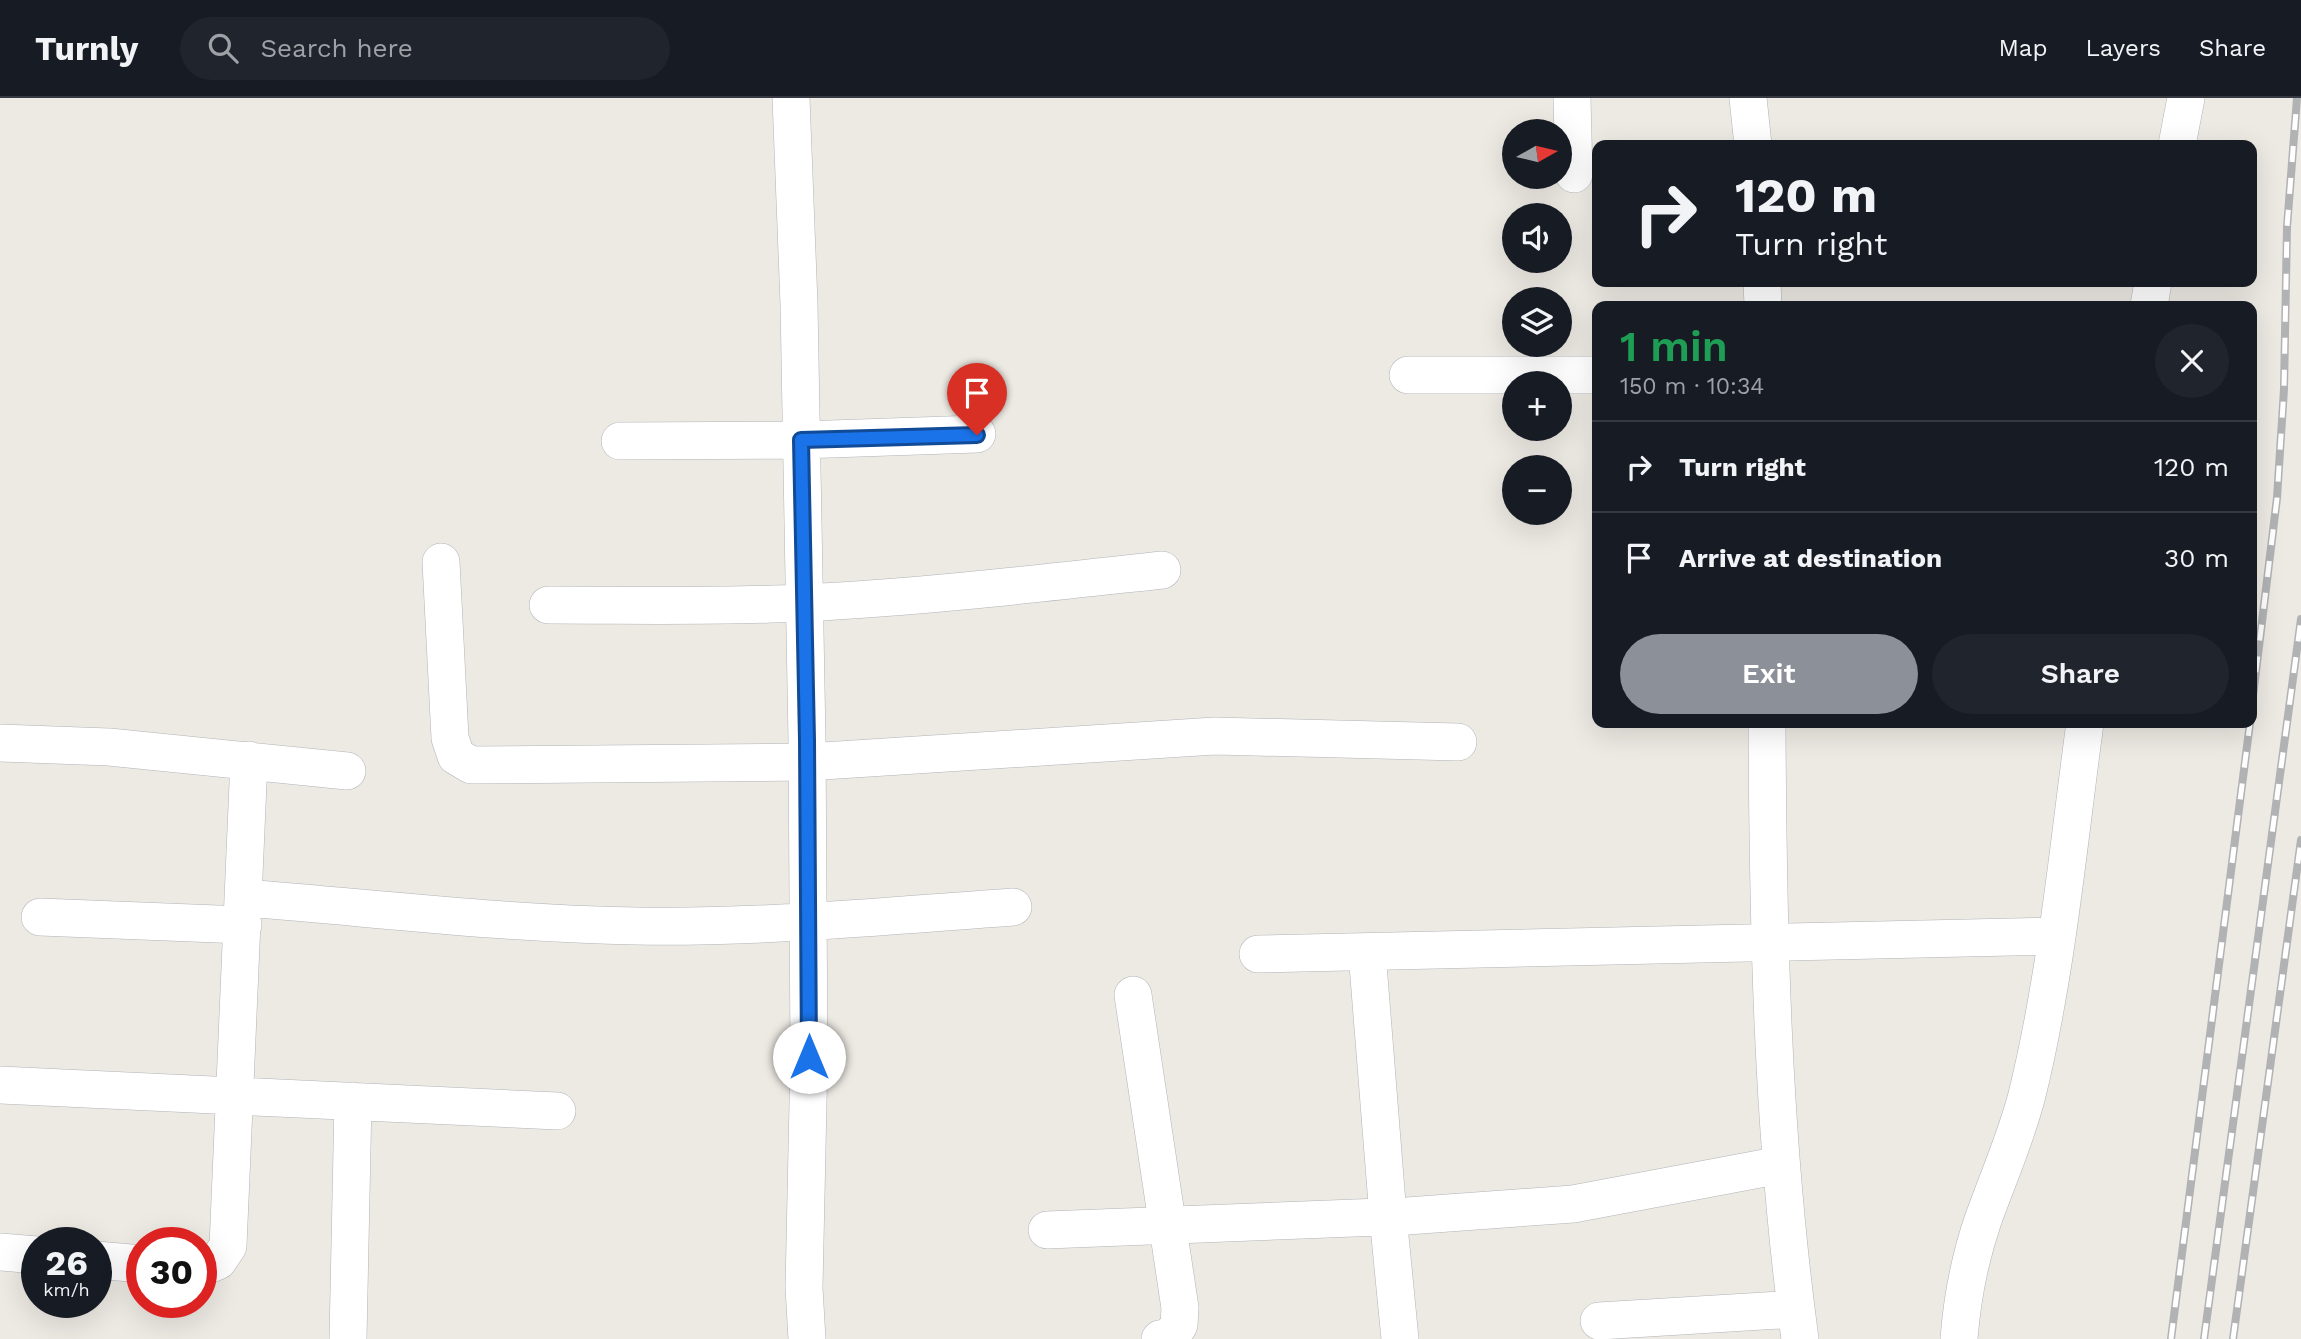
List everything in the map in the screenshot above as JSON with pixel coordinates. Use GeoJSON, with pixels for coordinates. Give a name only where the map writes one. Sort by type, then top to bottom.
{"type":"FeatureCollection","features":[{"type":"Feature","properties":{"kind":"street"},"geometry":{"type":"LineString","coordinates":[[791,98],[807,762],[809,1057],[804,1288],[807,1339]]}},
{"type":"Feature","properties":{"kind":"street"},"geometry":{"type":"LineString","coordinates":[[1572,98],[1574,174]]}},
{"type":"Feature","properties":{"kind":"street"},"geometry":{"type":"LineString","coordinates":[[1748,98],[1752,140]]}},
{"type":"Feature","properties":{"kind":"street"},"geometry":{"type":"LineString","coordinates":[[2178,140],[2186,98]]}},
{"type":"Feature","properties":{"kind":"street"},"geometry":{"type":"LineString","coordinates":[[1408,375],[1592,375]]}},
{"type":"Feature","properties":{"kind":"street"},"geometry":{"type":"LineString","coordinates":[[620,441],[977,435]]}},
{"type":"Feature","properties":{"kind":"street"},"geometry":{"type":"LineString","coordinates":[[441,562],[450,738],[456,756],[471,765],[807,762],[1215,736],[1458,742]]}},
{"type":"Feature","properties":{"kind":"street"},"geometry":{"type":"LineString","coordinates":[[548,605],[804,603],[985,589],[1162,570]]}},
{"type":"Feature","properties":{"kind":"street"},"geometry":{"type":"LineString","coordinates":[[1599,1321],[1798,1324],[1785,1226],[1773,1062],[1767,728]]}},
{"type":"Feature","properties":{"kind":"street"},"geometry":{"type":"LineString","coordinates":[[1959,1339],[1967,1278],[1979,1234],[2016,1130],[2041,1031],[2084,728]]}},
{"type":"Feature","properties":{"kind":"street"},"geometry":{"type":"LineString","coordinates":[[0,743],[110,747],[347,771]]}},
{"type":"Feature","properties":{"kind":"street"},"geometry":{"type":"LineString","coordinates":[[217,1261],[228,1246],[249,760]]}},
{"type":"Feature","properties":{"kind":"street"},"geometry":{"type":"LineString","coordinates":[[40,916],[243,911],[684,926],[809,922],[1013,907]]}},
{"type":"Feature","properties":{"kind":"street"},"geometry":{"type":"LineString","coordinates":[[1258,954],[2056,936]]}},
{"type":"Feature","properties":{"kind":"street"},"geometry":{"type":"LineString","coordinates":[[1367,952],[1400,1339]]}},
{"type":"Feature","properties":{"kind":"street"},"geometry":{"type":"LineString","coordinates":[[1133,995],[1180,1308],[1179,1325],[1170,1337],[1160,1339]]}},
{"type":"Feature","properties":{"kind":"street"},"geometry":{"type":"LineString","coordinates":[[0,1085],[557,1111]]}},
{"type":"Feature","properties":{"kind":"street"},"geometry":{"type":"LineString","coordinates":[[348,1339],[353,1101]]}},
{"type":"Feature","properties":{"kind":"street"},"geometry":{"type":"LineString","coordinates":[[1047,1230],[1388,1216],[1573,1204],[1781,1165]]}},
{"type":"Feature","properties":{"kind":"street"},"geometry":{"type":"LineString","coordinates":[[0,1252],[21,1254]]}},
{"type":"Feature","properties":{"kind":"railway"},"geometry":{"type":"LineString","coordinates":[[2257,663],[2277,498],[2284,389],[2287,227],[2297,98]]}},
{"type":"Feature","properties":{"kind":"railway"},"geometry":{"type":"LineString","coordinates":[[2204,1339],[2301,619]]}},
{"type":"Feature","properties":{"kind":"railway"},"geometry":{"type":"LineString","coordinates":[[2171,1339],[2249,728]]}},
{"type":"Feature","properties":{"kind":"railway"},"geometry":{"type":"LineString","coordinates":[[2233,1339],[2301,840]]}},
{"type":"Feature","properties":{"kind":"route"},"geometry":{"type":"LineString","coordinates":[[809,1057],[807,740],[801,440],[977,435]]}}]}
